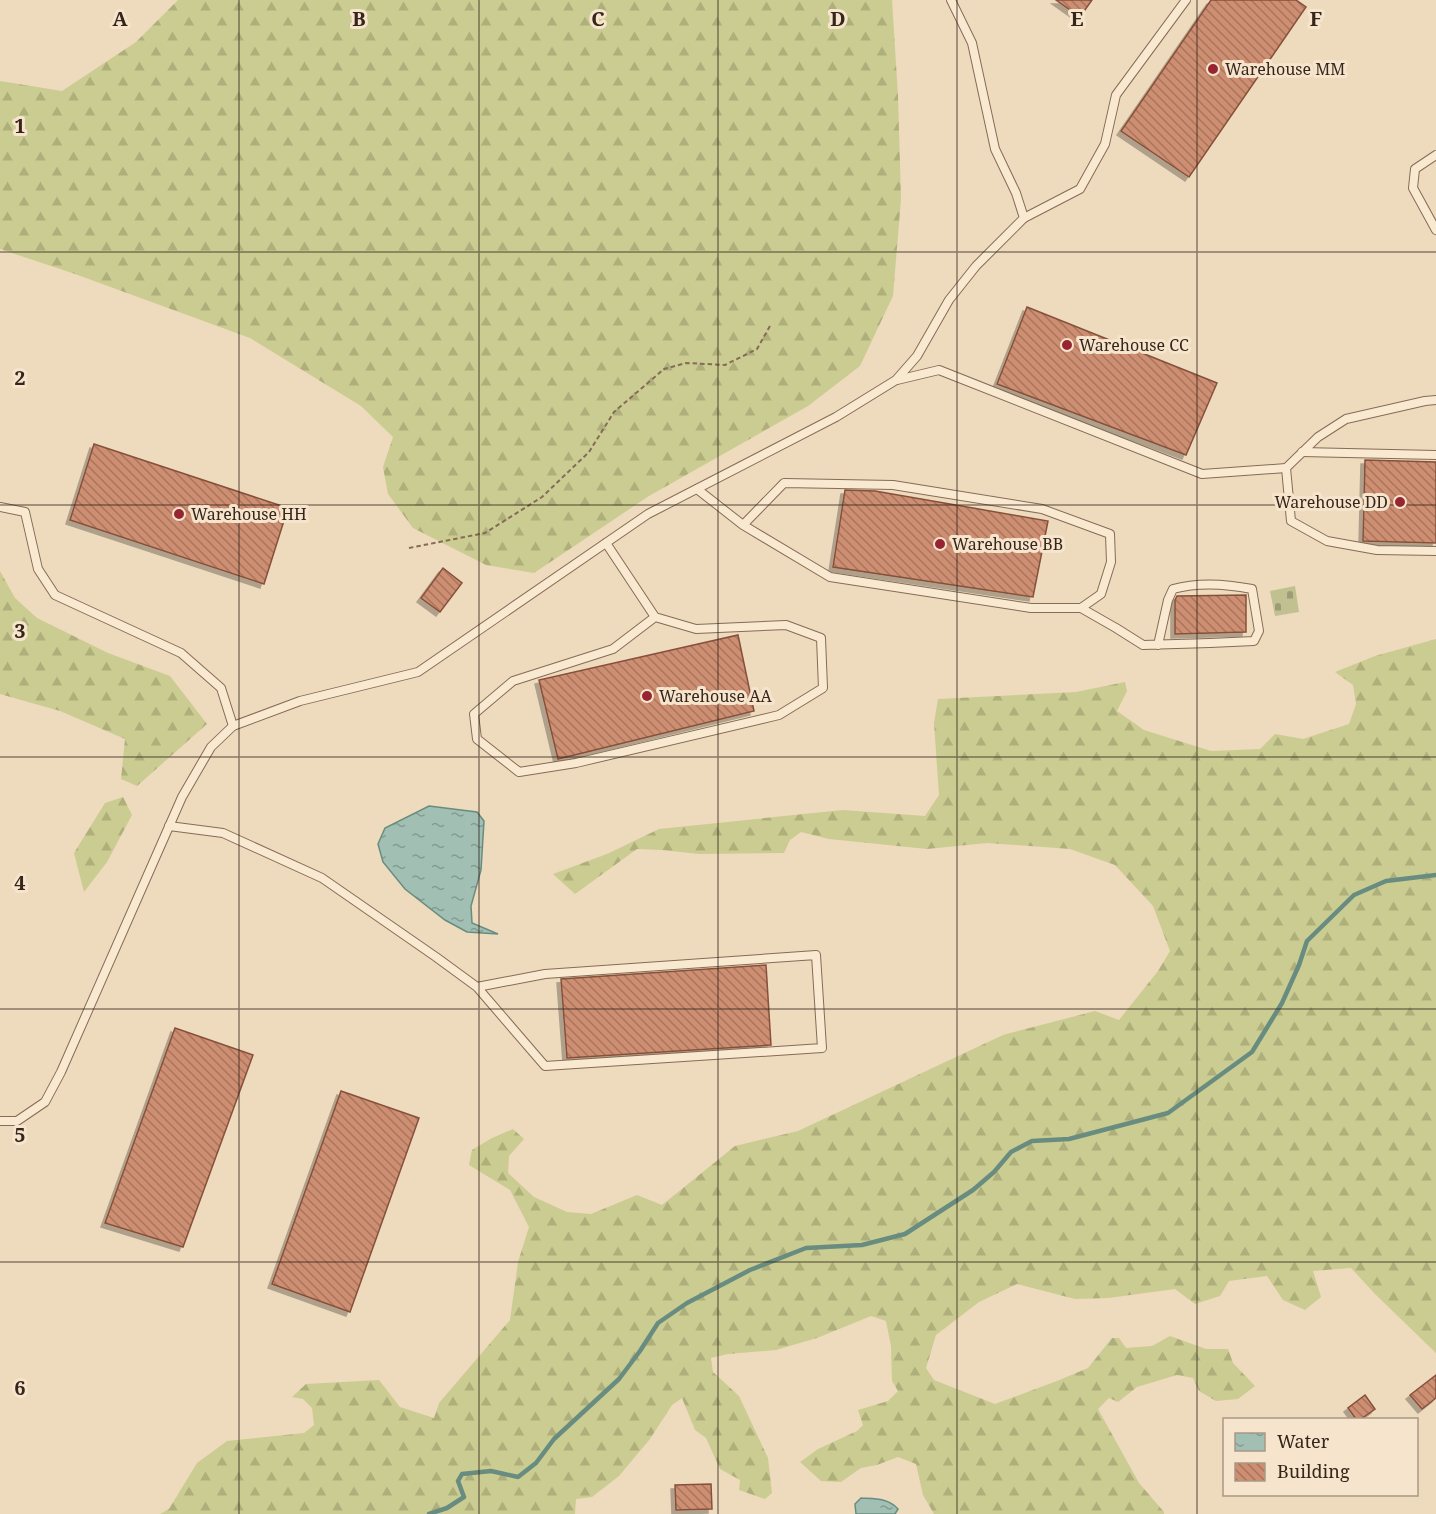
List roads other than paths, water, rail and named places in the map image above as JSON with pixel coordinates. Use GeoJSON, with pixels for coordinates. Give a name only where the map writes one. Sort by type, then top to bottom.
{"type":"FeatureCollection","features":[{"type":"Feature","properties":{"kind":"lane"},"geometry":{"type":"LineString","coordinates":[[951,0],[972,44],[995,149],[1016,193],[1024,218]]}},
{"type":"Feature","properties":{"kind":"lane"},"geometry":{"type":"LineString","coordinates":[[0,1121],[17,1121],[45,1102],[61,1072],[182,797],[211,747],[233,726],[300,700],[418,672],[648,514],[836,417],[896,380],[917,356],[949,300],[976,266],[1024,218],[1080,189],[1105,144],[1116,95],[1186,0]]}},
{"type":"Feature","properties":{"kind":"lane"},"geometry":{"type":"LineString","coordinates":[[1436,155],[1415,169],[1413,188],[1436,230]]}},
{"type":"Feature","properties":{"kind":"lane"},"geometry":{"type":"LineString","coordinates":[[896,380],[939,370],[1202,474],[1286,468],[1318,437],[1346,419],[1436,400]]}},
{"type":"Feature","properties":{"kind":"lane"},"geometry":{"type":"LineString","coordinates":[[1302,452],[1436,455]]}},
{"type":"Feature","properties":{"kind":"lane"},"geometry":{"type":"LineString","coordinates":[[1286,468],[1291,521],[1327,541],[1377,550],[1436,551]]}},
{"type":"Feature","properties":{"kind":"lane"},"geometry":{"type":"LineString","coordinates":[[743,525],[784,483],[893,485],[1042,509],[1110,534],[1110,562],[1101,594],[1081,608]]}},
{"type":"Feature","properties":{"kind":"lane"},"geometry":{"type":"LineString","coordinates":[[697,489],[743,525],[830,577],[1031,608],[1081,608],[1143,645],[1158,645],[1254,641],[1259,631],[1252,589],[1231,585],[1185,586],[1173,589],[1168,600],[1158,645]]}},
{"type":"Feature","properties":{"kind":"lane"},"geometry":{"type":"LineString","coordinates":[[0,507],[25,512],[38,569],[55,596],[181,652],[221,688],[233,726]]}},
{"type":"Feature","properties":{"kind":"lane"},"geometry":{"type":"LineString","coordinates":[[606,543],[655,617],[696,629],[786,625],[821,638],[823,688],[779,715],[576,763],[519,772],[477,739],[474,714],[513,681],[613,649],[655,617]]}},
{"type":"Feature","properties":{"kind":"lane"},"geometry":{"type":"LineString","coordinates":[[169,826],[223,833],[322,878],[477,987],[545,1066],[822,1048],[816,955],[545,974],[477,987]]}},
{"type":"Feature","properties":{"kind":"water"},"geometry":{"type":"Polygon","coordinates":[[[429,806],[477,812],[484,821],[481,870],[471,906],[472,923],[498,934],[467,932],[445,920],[405,889],[383,862],[378,844],[385,828],[429,806]]]}},
{"type":"Feature","properties":{"kind":"water"},"geometry":{"type":"Polygon","coordinates":[[[861,1498],[886,1501],[898,1509],[895,1514],[856,1514],[855,1504],[861,1498]]]}},
{"type":"Feature","properties":{"kind":"waterway"},"geometry":{"type":"LineString","coordinates":[[429,1514],[447,1508],[464,1497],[458,1481],[462,1474],[491,1471],[518,1477],[536,1463],[554,1439],[619,1379],[658,1323],[687,1303],[750,1270],[806,1248],[862,1245],[905,1234],[973,1190],[994,1172],[1011,1152],[1032,1141],[1069,1139],[1168,1113],[1252,1052],[1282,1003],[1307,941],[1354,895],[1386,881],[1436,875]]}},
{"type":"Feature","properties":{"kind":"place","name":"Warehouse MM"},"geometry":{"type":"Point","coordinates":[1213,69]}},
{"type":"Feature","properties":{"kind":"place","name":"Warehouse CC"},"geometry":{"type":"Point","coordinates":[1067,345]}},
{"type":"Feature","properties":{"kind":"place","name":"Warehouse DD"},"geometry":{"type":"Point","coordinates":[1400,502]}},
{"type":"Feature","properties":{"kind":"place","name":"Warehouse HH"},"geometry":{"type":"Point","coordinates":[179,514]}},
{"type":"Feature","properties":{"kind":"place","name":"Warehouse BB"},"geometry":{"type":"Point","coordinates":[940,544]}},
{"type":"Feature","properties":{"kind":"place","name":"Warehouse AA"},"geometry":{"type":"Point","coordinates":[647,696]}}]}
